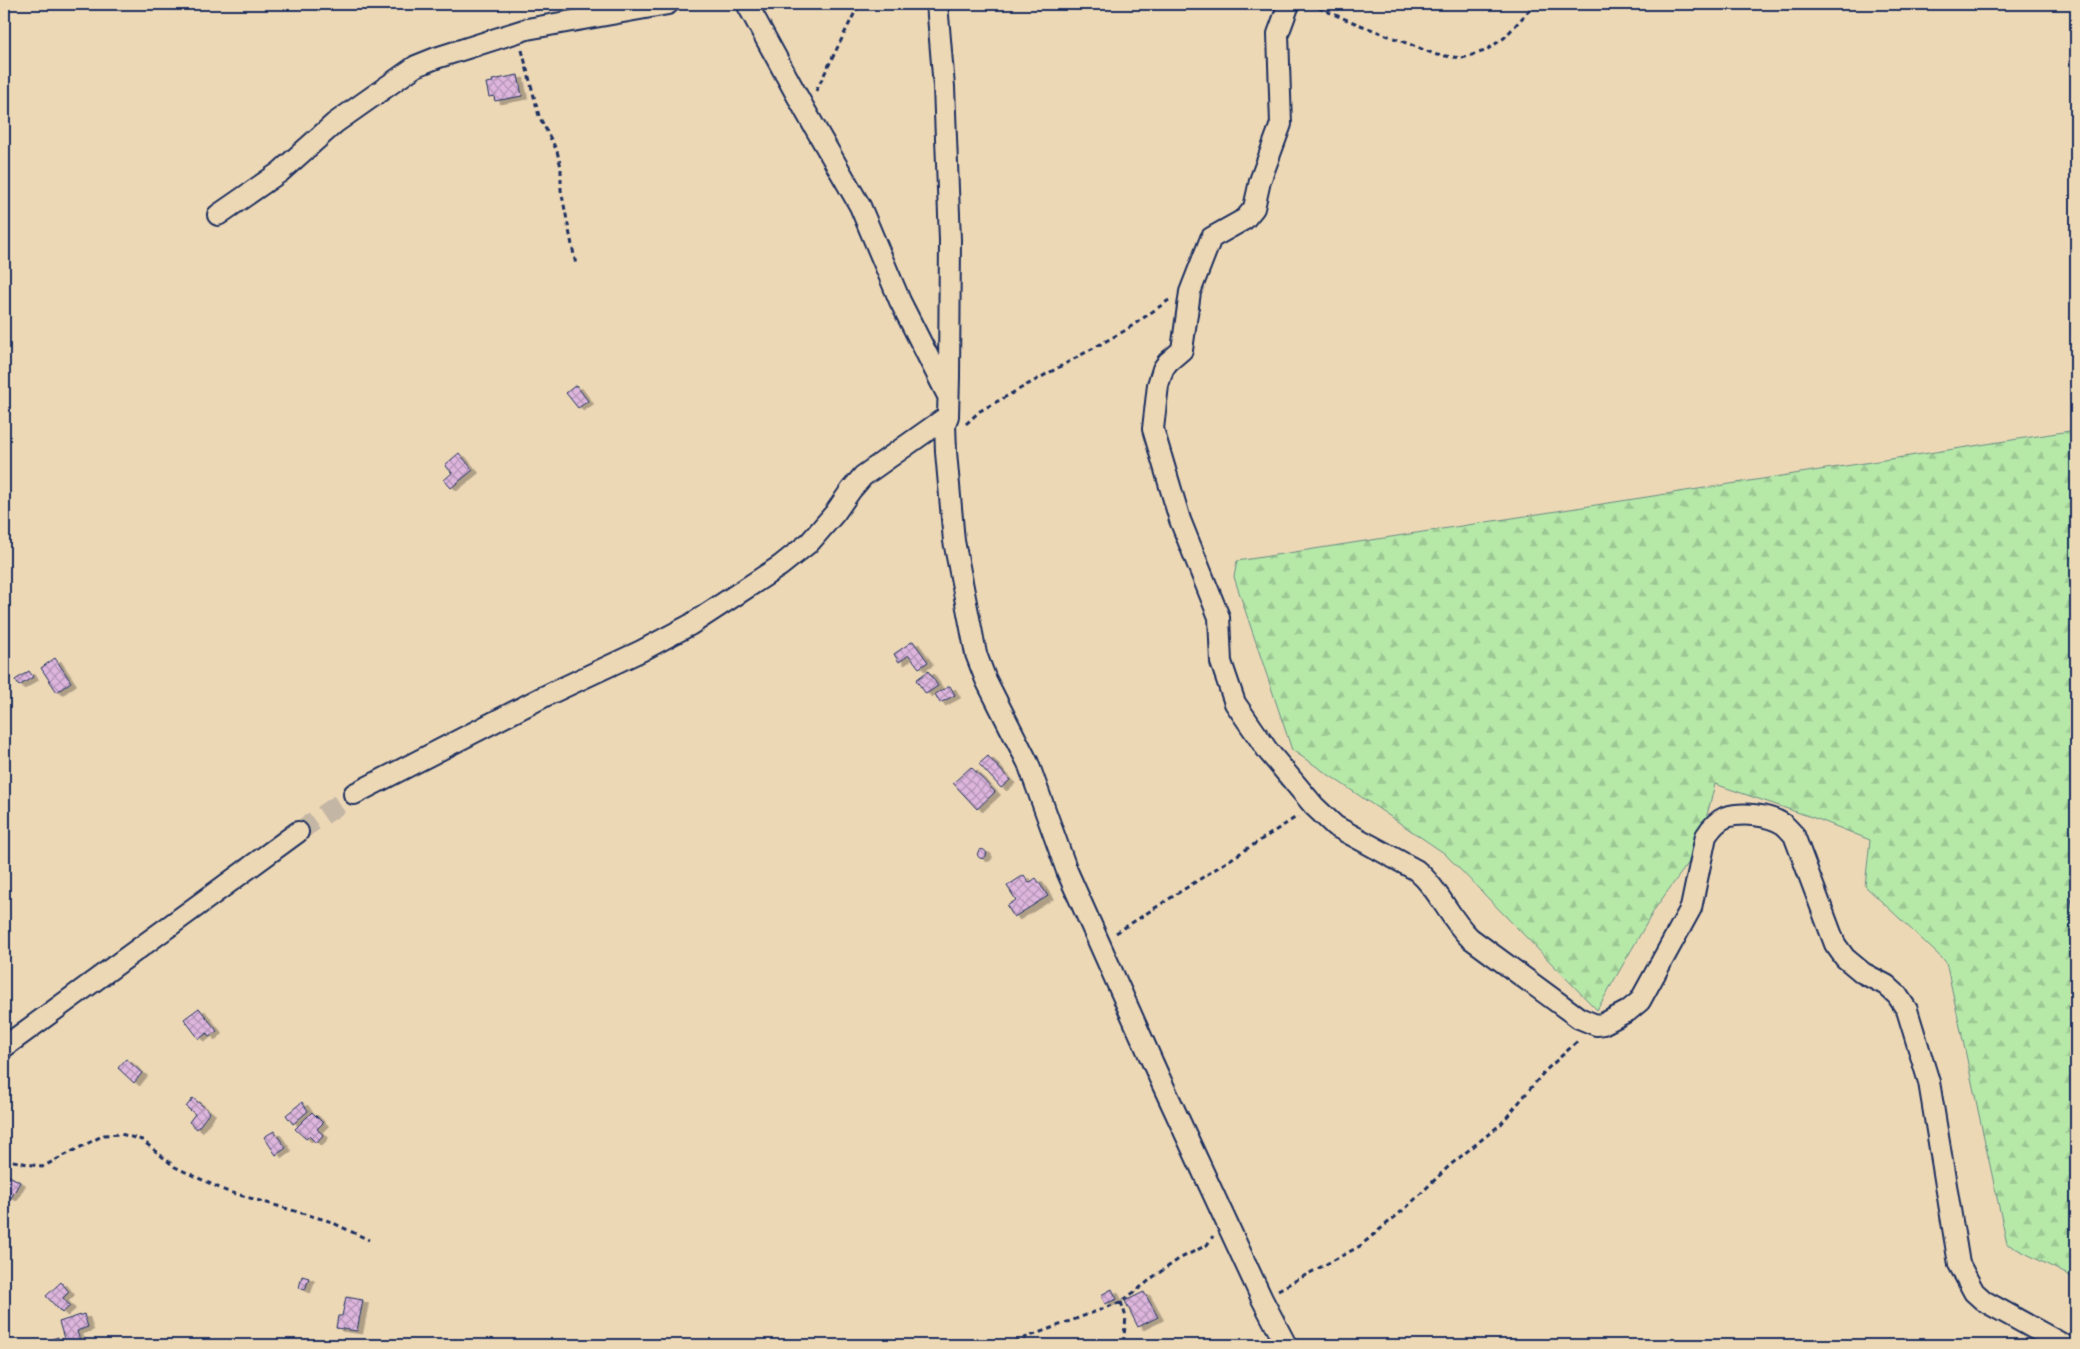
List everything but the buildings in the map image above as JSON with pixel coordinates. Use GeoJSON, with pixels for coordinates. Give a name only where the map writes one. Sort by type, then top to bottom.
{"type":"FeatureCollection","features":[{"type":"Feature","properties":{"kind":"street"},"geometry":{"type":"LineString","coordinates":[[218,215],[280,172],[335,123],[416,66],[436,58],[538,27],[668,4]]}},
{"type":"Feature","properties":{"kind":"street"},"geometry":{"type":"LineString","coordinates":[[747,4],[860,206],[900,301],[948,406]]}},
{"type":"Feature","properties":{"kind":"street"},"geometry":{"type":"LineString","coordinates":[[936,4],[944,87],[950,240],[948,406],[944,424],[954,541],[976,654],[986,680],[1028,763],[1067,872],[1160,1079],[1262,1299],[1286,1345]]}},
{"type":"Feature","properties":{"kind":"street"},"geometry":{"type":"LineString","coordinates":[[1288,4],[1278,34],[1281,124],[1260,181],[1254,208],[1245,219],[1211,238],[1190,292],[1182,350],[1163,369],[1158,385],[1153,429],[1180,520],[1219,617],[1221,662],[1235,703],[1268,751],[1314,806],[1335,826],[1416,870],[1427,879],[1457,924],[1470,938],[1579,1018],[1596,1025],[1614,1020],[1640,1001],[1691,908],[1706,836],[1710,829],[1726,817],[1739,815],[1758,816],[1784,824],[1794,835],[1835,944],[1845,958],[1863,973],[1886,985],[1897,995],[1907,1010],[1929,1082],[1955,1245],[1964,1276],[1974,1292],[1984,1301],[2064,1345]]}},
{"type":"Feature","properties":{"kind":"street"},"geometry":{"type":"LineString","coordinates":[[354,794],[543,697],[641,651],[690,625],[780,566],[810,542],[836,513],[850,490],[864,476],[948,406]]}},
{"type":"Feature","properties":{"kind":"street"},"geometry":{"type":"LineString","coordinates":[[4,1047],[298,832]]}},
{"type":"Feature","properties":{"kind":"path"},"geometry":{"type":"LineString","coordinates":[[806,112],[859,4]]}},
{"type":"Feature","properties":{"kind":"path"},"geometry":{"type":"LineString","coordinates":[[1310,4],[1340,18],[1437,54],[1462,58],[1485,51],[1504,38],[1535,4]]}},
{"type":"Feature","properties":{"kind":"path"},"geometry":{"type":"LineString","coordinates":[[518,32],[539,116],[558,151],[561,167],[560,190],[576,265]]}},
{"type":"Feature","properties":{"kind":"path"},"geometry":{"type":"LineString","coordinates":[[946,452],[962,428],[980,411],[1126,330],[1194,282]]}},
{"type":"Feature","properties":{"kind":"path"},"geometry":{"type":"LineString","coordinates":[[1100,943],[1314,806]]}},
{"type":"Feature","properties":{"kind":"path"},"geometry":{"type":"LineString","coordinates":[[1262,1299],[1360,1246],[1407,1207],[1449,1166],[1501,1124],[1545,1071],[1596,1025]]}},
{"type":"Feature","properties":{"kind":"path"},"geometry":{"type":"LineString","coordinates":[[4,1159],[42,1167],[104,1136],[121,1134],[142,1140],[175,1167],[226,1191],[330,1221],[369,1240]]}},
{"type":"Feature","properties":{"kind":"path"},"geometry":{"type":"LineString","coordinates":[[1006,1345],[1121,1302],[1153,1276],[1179,1259],[1207,1245],[1224,1217]]}},
{"type":"Feature","properties":{"kind":"path"},"geometry":{"type":"LineString","coordinates":[[1121,1302],[1126,1317],[1123,1345]]}},
{"type":"Feature","properties":{"kind":"green space"},"geometry":{"type":"Polygon","coordinates":[[[2076,430],[2076,1279],[2007,1244],[1946,962],[1865,886],[1870,840],[1820,820],[1715,784],[1698,850],[1656,907],[1597,1010],[1444,853],[1292,750],[1234,577],[1237,561],[2076,430]]]}},
{"type":"Feature","properties":{"kind":"tunnel"},"geometry":{"type":"LineString","coordinates":[[298,832],[354,794]]}}]}
